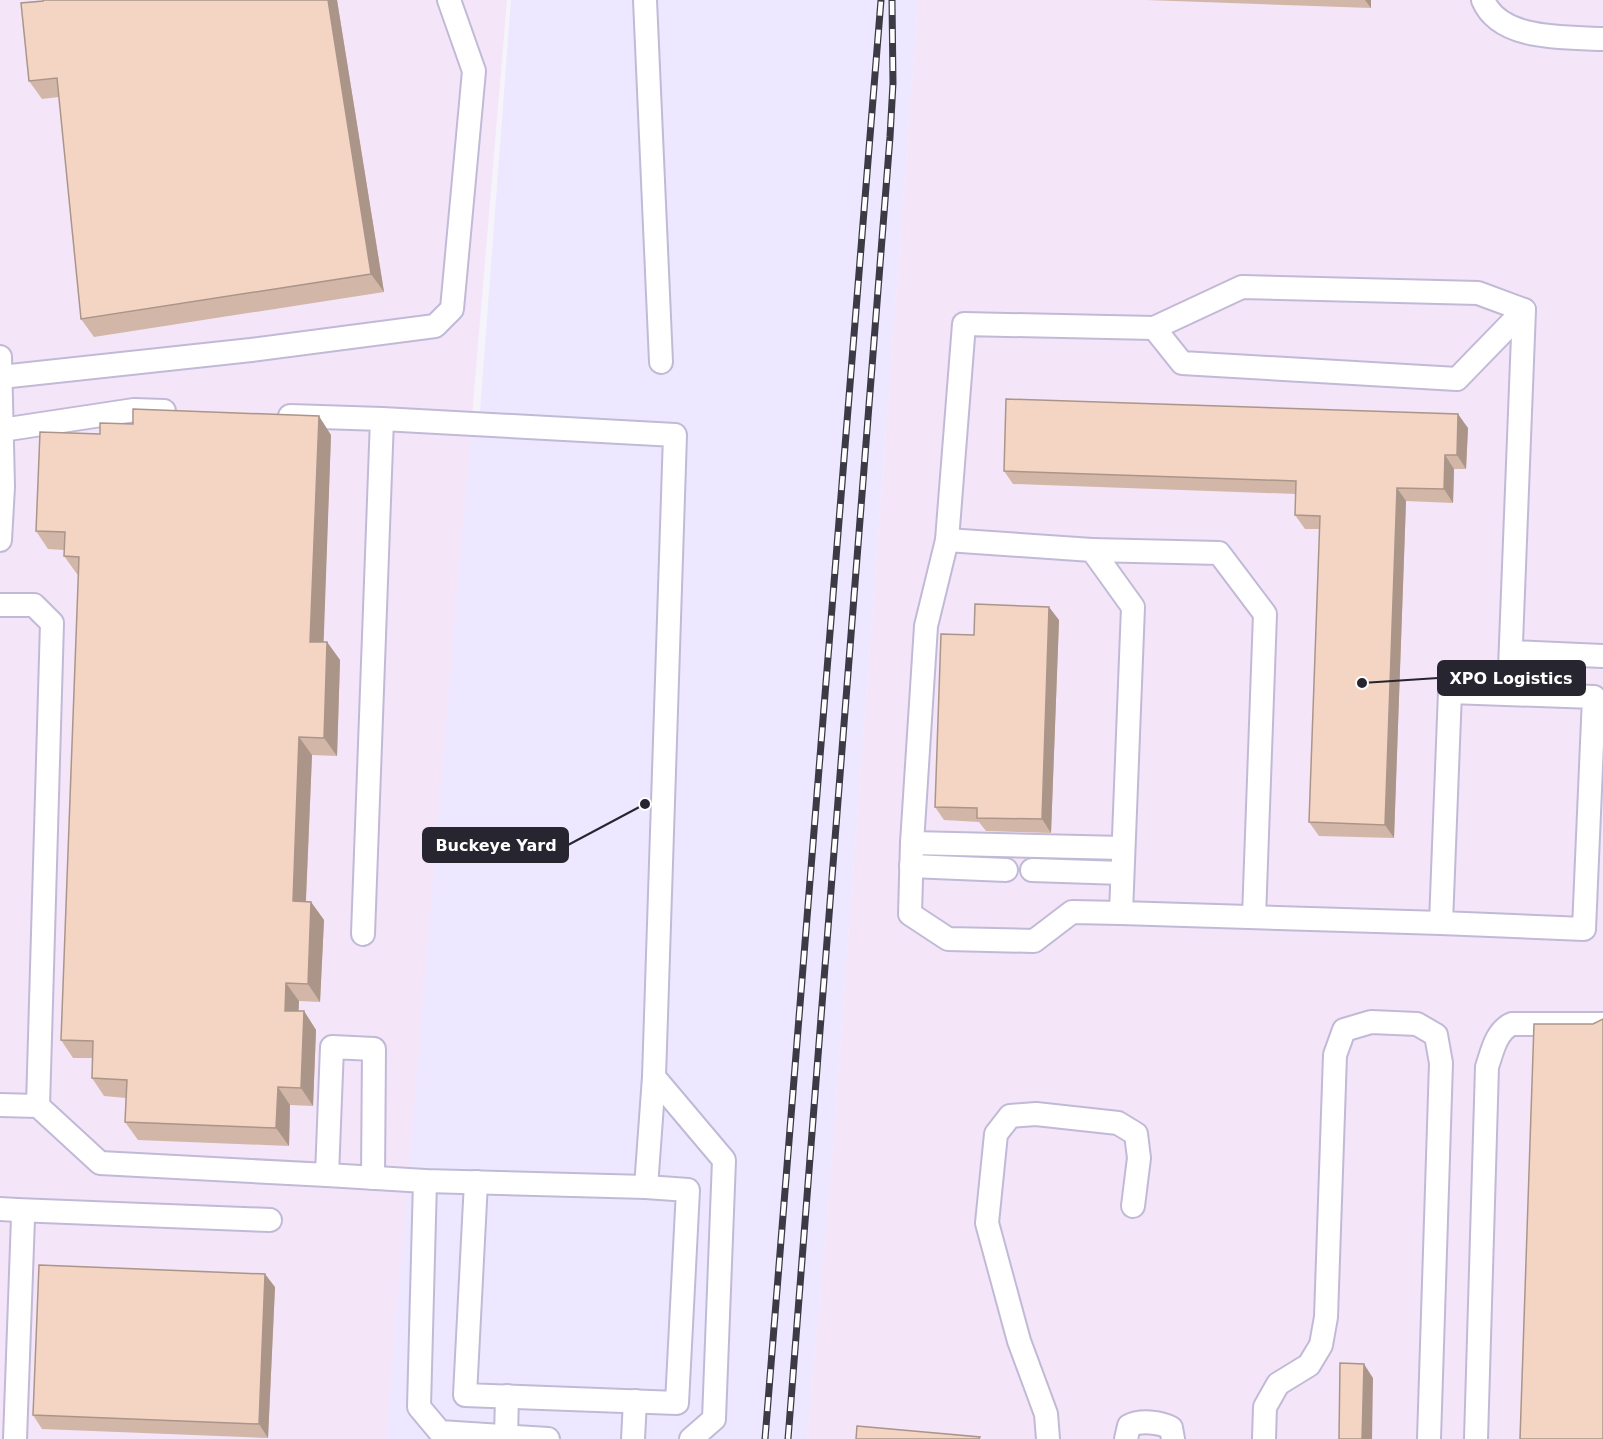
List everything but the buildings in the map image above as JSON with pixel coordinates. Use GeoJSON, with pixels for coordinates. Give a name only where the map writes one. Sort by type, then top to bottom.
{"type":"FeatureCollection","features":[{"type":"Feature","properties":{"kind":"street"},"geometry":{"type":"LineString","coordinates":[[0,540],[3,487],[1,367],[251,350],[435,326],[452,309],[474,71],[449,0]]}},
{"type":"Feature","properties":{"kind":"street"},"geometry":{"type":"LineString","coordinates":[[645,0],[661,362]]}},
{"type":"Feature","properties":{"kind":"street"},"geometry":{"type":"LineString","coordinates":[[1484,0],[1501,23],[1524,33],[1603,39]]}},
{"type":"Feature","properties":{"kind":"street"},"geometry":{"type":"LineString","coordinates":[[1441,923],[1450,693],[1594,697],[1584,928],[1072,912],[1034,941],[948,939],[910,914],[912,843],[926,626],[947,540],[964,324],[1154,328],[1242,286],[1478,293],[1524,310]]}},
{"type":"Feature","properties":{"kind":"street"},"geometry":{"type":"LineString","coordinates":[[1154,328],[1182,363],[1457,379],[1524,310]]}},
{"type":"Feature","properties":{"kind":"street"},"geometry":{"type":"LineString","coordinates":[[1509,694],[1524,310]]}},
{"type":"Feature","properties":{"kind":"street"},"geometry":{"type":"LineString","coordinates":[[1,434],[134,410],[181,412]]}},
{"type":"Feature","properties":{"kind":"street"},"geometry":{"type":"LineString","coordinates":[[264,415],[675,435],[654,1077],[646,1187]]}},
{"type":"Feature","properties":{"kind":"street"},"geometry":{"type":"LineString","coordinates":[[363,934],[382,419]]}},
{"type":"Feature","properties":{"kind":"street"},"geometry":{"type":"LineString","coordinates":[[947,540],[1092,550],[1219,553],[1265,614],[1254,917]]}},
{"type":"Feature","properties":{"kind":"street"},"geometry":{"type":"LineString","coordinates":[[1092,550],[1133,607],[1121,913]]}},
{"type":"Feature","properties":{"kind":"street"},"geometry":{"type":"LineString","coordinates":[[0,605],[34,606],[52,623],[38,1106]]}},
{"type":"Feature","properties":{"kind":"street"},"geometry":{"type":"LineString","coordinates":[[1511,652],[1603,656]]}},
{"type":"Feature","properties":{"kind":"street"},"geometry":{"type":"LineString","coordinates":[[912,843],[1123,848]]}},
{"type":"Feature","properties":{"kind":"street"},"geometry":{"type":"LineString","coordinates":[[911,867],[1006,870]]}},
{"type":"Feature","properties":{"kind":"street"},"geometry":{"type":"LineString","coordinates":[[1032,870],[1122,873]]}},
{"type":"Feature","properties":{"kind":"street"},"geometry":{"type":"LineString","coordinates":[[1264,1439],[1265,1407],[1278,1384],[1310,1365],[1321,1345],[1326,1317],[1335,1055],[1344,1030],[1371,1022],[1417,1024],[1437,1035],[1441,1063],[1429,1439]]}},
{"type":"Feature","properties":{"kind":"street"},"geometry":{"type":"LineString","coordinates":[[1476,1439],[1487,1067],[1493,1048],[1506,1026],[1512,1024],[1603,1024]]}},
{"type":"Feature","properties":{"kind":"street"},"geometry":{"type":"LineString","coordinates":[[327,1175],[332,1047],[374,1049],[373,1178]]}},
{"type":"Feature","properties":{"kind":"street"},"geometry":{"type":"LineString","coordinates":[[654,1077],[724,1160],[714,1419],[691,1439]]}},
{"type":"Feature","properties":{"kind":"street"},"geometry":{"type":"LineString","coordinates":[[0,1106],[38,1106],[100,1163],[425,1181],[476,1182],[646,1187],[688,1190],[677,1402],[465,1395],[476,1182]]}},
{"type":"Feature","properties":{"kind":"street"},"geometry":{"type":"LineString","coordinates":[[1048,1439],[1046,1414],[1019,1341],[987,1223],[996,1134],[1010,1116],[1036,1113],[1118,1123],[1136,1134],[1139,1158],[1132,1206]]}},
{"type":"Feature","properties":{"kind":"street"},"geometry":{"type":"LineString","coordinates":[[425,1181],[419,1407],[440,1432],[548,1439]]}},
{"type":"Feature","properties":{"kind":"street"},"geometry":{"type":"LineString","coordinates":[[8,1209],[270,1220]]}},
{"type":"Feature","properties":{"kind":"street"},"geometry":{"type":"LineString","coordinates":[[8,1209],[23,1218],[15,1439]]}},
{"type":"Feature","properties":{"kind":"street"},"geometry":{"type":"LineString","coordinates":[[506,1437],[507,1396]]}},
{"type":"Feature","properties":{"kind":"street"},"geometry":{"type":"LineString","coordinates":[[633,1439],[635,1401]]}},
{"type":"Feature","properties":{"kind":"street"},"geometry":{"type":"LineString","coordinates":[[1126,1439],[1129,1426],[1135,1423],[1164,1424],[1171,1428],[1173,1439]]}},
{"type":"Feature","properties":{"kind":"shaded area"},"geometry":{"type":"Polygon","coordinates":[[[0,0],[507,0],[386,1439],[0,1439],[0,0]]]}},
{"type":"Feature","properties":{"kind":"shaded area"},"geometry":{"type":"Polygon","coordinates":[[[511,0],[918,0],[829,1196],[807,1439],[385,1439],[461,412],[480,411],[511,0]]]}},
{"type":"Feature","properties":{"kind":"shaded area"},"geometry":{"type":"Polygon","coordinates":[[[918,0],[1603,0],[1603,1439],[807,1439],[829,1196],[918,0]]]}},
{"type":"Feature","properties":{"kind":"railway"},"geometry":{"type":"LineString","coordinates":[[765,1439],[881,0]]}},
{"type":"Feature","properties":{"kind":"railway"},"geometry":{"type":"LineString","coordinates":[[788,1439],[890,137],[893,83],[892,0]]}},
{"type":"Feature","properties":{"kind":"place","name":"XPO Logistics"},"geometry":{"type":"Point","coordinates":[1362,683]}},
{"type":"Feature","properties":{"kind":"place","name":"Buckeye Yard"},"geometry":{"type":"Point","coordinates":[645,804]}}]}
